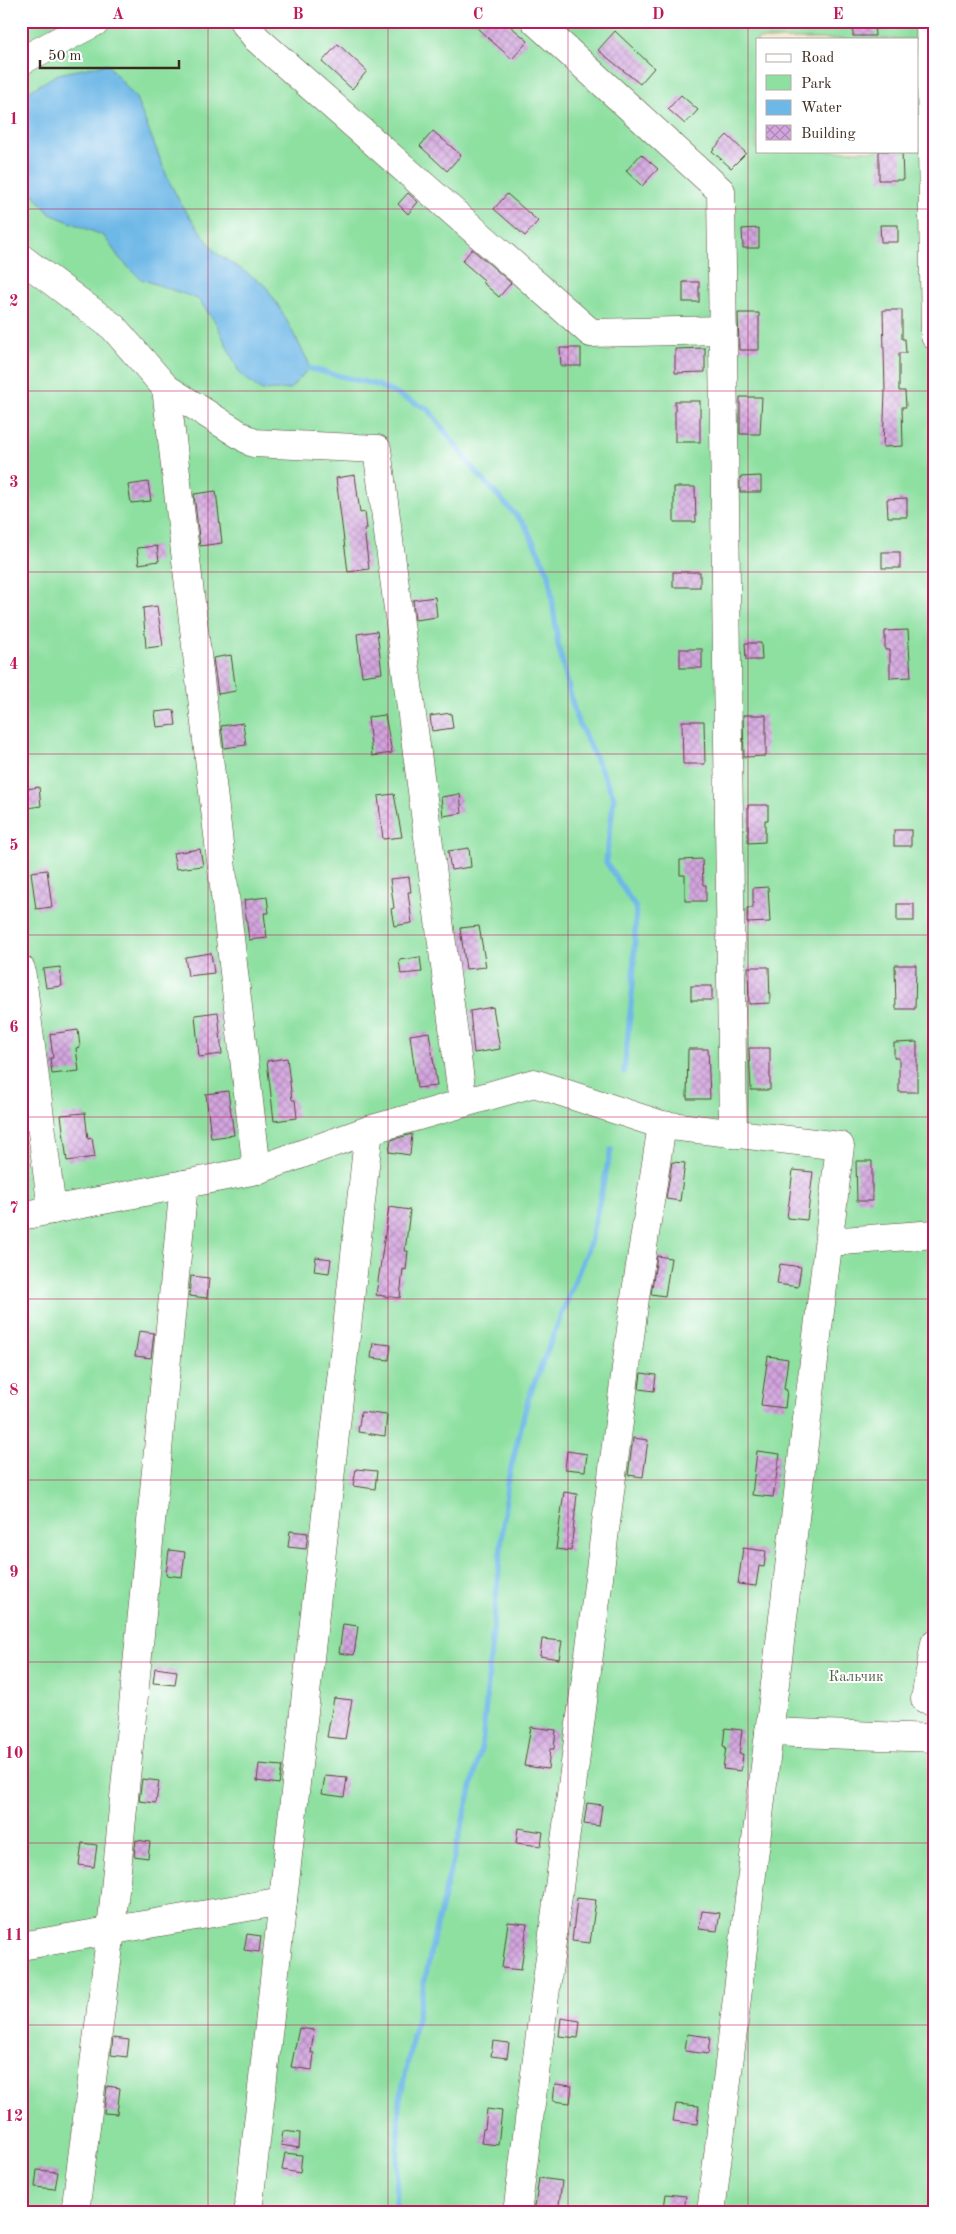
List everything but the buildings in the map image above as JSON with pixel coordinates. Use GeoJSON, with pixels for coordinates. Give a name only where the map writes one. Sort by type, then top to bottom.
{"type":"FeatureCollection","features":[{"type":"Feature","properties":{"kind":"lane"},"geometry":{"type":"LineString","coordinates":[[21,61],[97,21]]}},
{"type":"Feature","properties":{"kind":"lane"},"geometry":{"type":"LineString","coordinates":[[243,21],[257,39],[591,333],[723,330]]}},
{"type":"Feature","properties":{"kind":"lane"},"geometry":{"type":"LineString","coordinates":[[536,21],[721,191],[733,1134]]}},
{"type":"Feature","properties":{"kind":"lane"},"geometry":{"type":"LineString","coordinates":[[930,21],[935,336]]}},
{"type":"Feature","properties":{"kind":"lane"},"geometry":{"type":"LineString","coordinates":[[21,258],[113,327],[166,388],[253,443],[377,449],[463,1103]]}},
{"type":"Feature","properties":{"kind":"lane"},"geometry":{"type":"LineString","coordinates":[[166,388],[257,1170]]}},
{"type":"Feature","properties":{"kind":"lane"},"geometry":{"type":"LineString","coordinates":[[21,969],[28,1076],[52,1210]]}},
{"type":"Feature","properties":{"kind":"lane"},"geometry":{"type":"LineString","coordinates":[[21,1216],[257,1170],[369,1130],[534,1083],[662,1125],[840,1146],[711,2213]]}},
{"type":"Feature","properties":{"kind":"lane"},"geometry":{"type":"LineString","coordinates":[[517,2213],[635,1298],[662,1125]]}},
{"type":"Feature","properties":{"kind":"lane"},"geometry":{"type":"LineString","coordinates":[[248,2213],[369,1130]]}},
{"type":"Feature","properties":{"kind":"lane"},"geometry":{"type":"LineString","coordinates":[[75,2213],[110,1931],[184,1184]]}},
{"type":"Feature","properties":{"kind":"lane"},"geometry":{"type":"LineString","coordinates":[[829,1242],[935,1234]]}},
{"type":"Feature","properties":{"kind":"lane"},"geometry":{"type":"LineString","coordinates":[[925,1699],[935,1643]]}},
{"type":"Feature","properties":{"kind":"lane"},"geometry":{"type":"LineString","coordinates":[[769,1732],[935,1738]]}},
{"type":"Feature","properties":{"kind":"lane"},"geometry":{"type":"LineString","coordinates":[[21,1946],[283,1901]]}},
{"type":"Feature","properties":{"kind":"green space","name":"Кальчик"},"geometry":{"type":"Polygon","coordinates":[[[21,21],[935,21],[935,2213],[21,2213],[21,21]]]}},
{"type":"Feature","properties":{"kind":"water"},"geometry":{"type":"Polygon","coordinates":[[[107,64],[136,98],[168,179],[182,206],[216,253],[265,285],[281,310],[308,361],[309,368],[290,389],[262,391],[240,374],[216,323],[198,299],[141,279],[120,259],[104,236],[50,214],[30,190],[21,166],[21,96],[58,74],[107,64]]]}},
{"type":"Feature","properties":{"kind":"waterway"},"geometry":{"type":"LineString","coordinates":[[303,367],[377,385],[428,409],[475,471],[525,525],[549,574],[558,645],[576,717],[614,797],[606,862],[636,908],[633,985],[624,1072]]}},
{"type":"Feature","properties":{"kind":"waterway"},"geometry":{"type":"LineString","coordinates":[[396,2213],[399,2104],[434,1936],[482,1745],[507,1484],[528,1399],[590,1243],[611,1150]]}}]}
